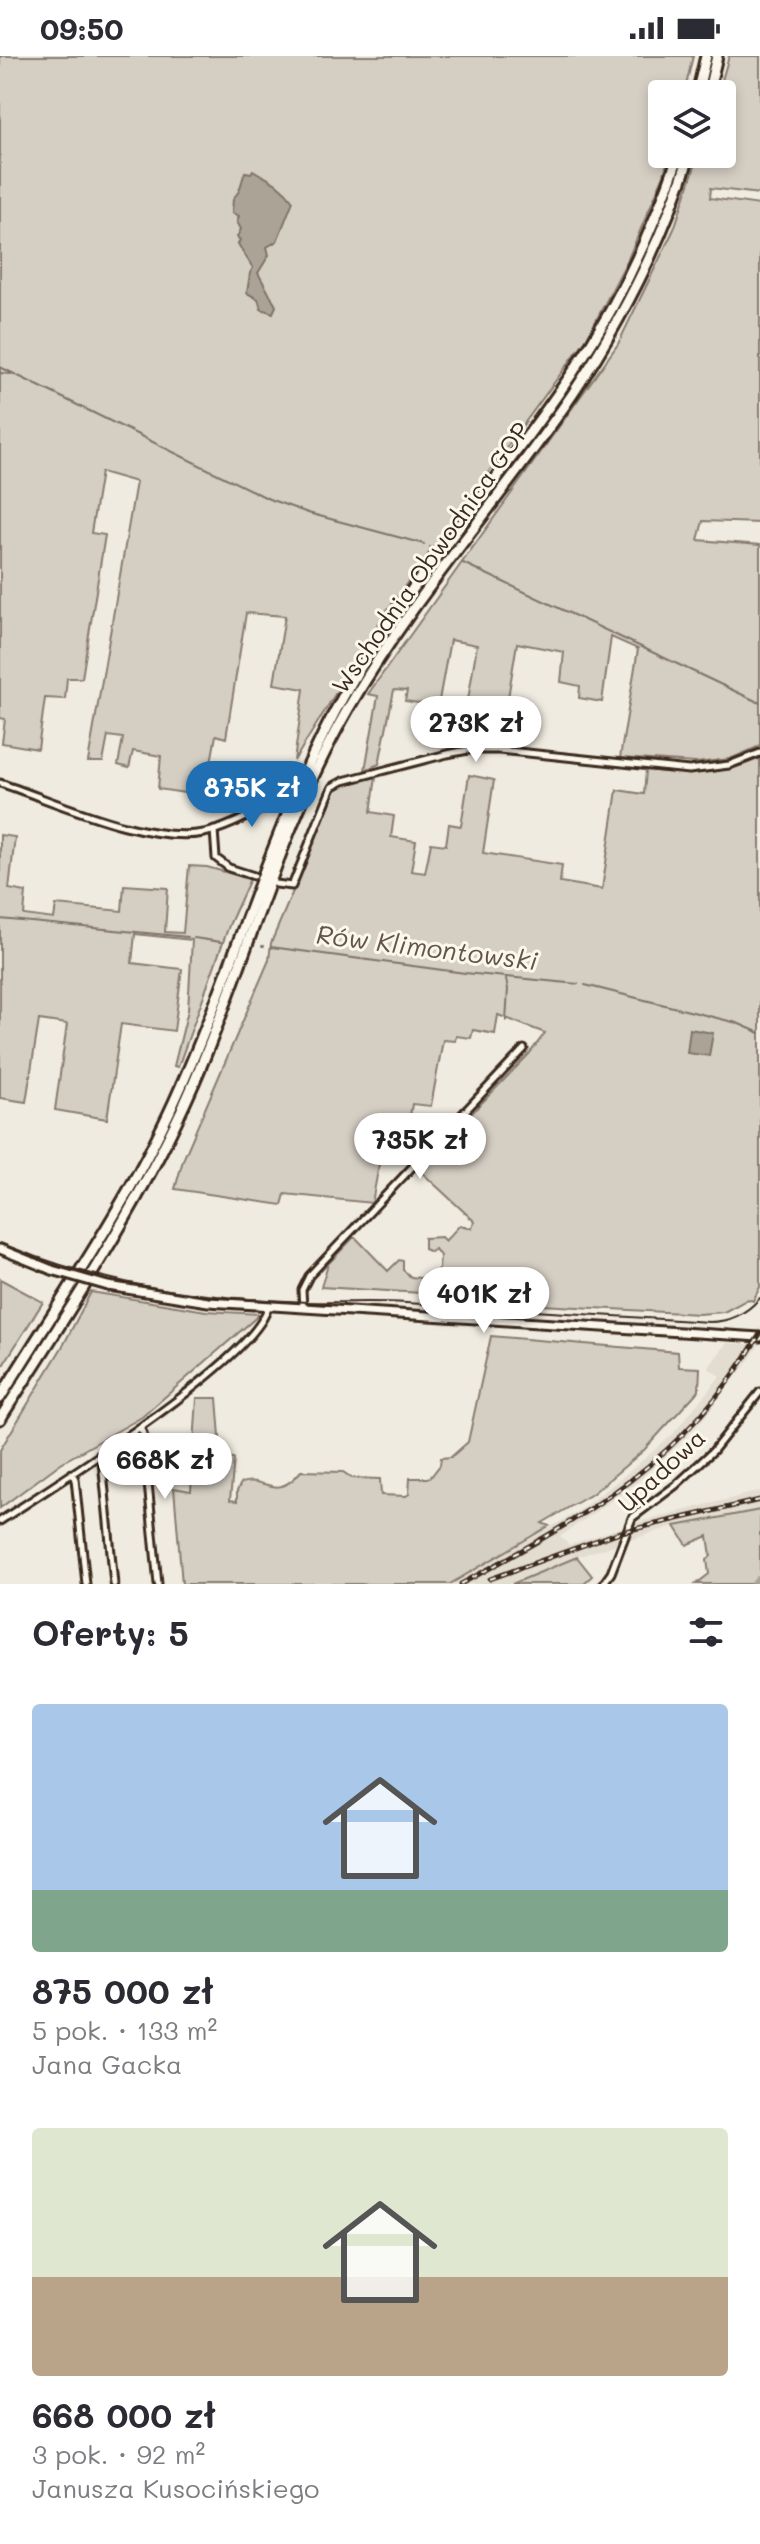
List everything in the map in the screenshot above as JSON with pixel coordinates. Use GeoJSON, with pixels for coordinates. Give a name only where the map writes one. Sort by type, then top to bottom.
{"type":"FeatureCollection","features":[{"type":"Feature","properties":{"kind":"highway"},"geometry":{"type":"LineString","coordinates":[[700,80],[706,56]]}},
{"type":"Feature","properties":{"kind":"highway"},"geometry":{"type":"LineString","coordinates":[[711,80],[717,56]]}},
{"type":"Feature","properties":{"kind":"highway","name":"Wschodnia Obwodnica GOP"},"geometry":{"type":"LineString","coordinates":[[0,1398],[127,1191],[173,1105],[294,793],[320,738],[377,642],[588,349],[634,266],[673,168]]}},
{"type":"Feature","properties":{"kind":"highway","name":"Wschodnia Obwodnica GOP"},"geometry":{"type":"LineString","coordinates":[[0,1419],[129,1209],[176,1121],[211,1040],[302,801],[348,709],[403,624],[563,407],[607,338],[659,236],[685,168]]}},
{"type":"Feature","properties":{"kind":"street"},"geometry":{"type":"LineString","coordinates":[[276,884],[292,886],[332,787],[343,781],[468,750],[499,750],[675,770],[716,768],[760,753]]}},
{"type":"Feature","properties":{"kind":"street"},"geometry":{"type":"LineString","coordinates":[[0,783],[150,833],[169,836],[214,830],[278,801]]}},
{"type":"Feature","properties":{"kind":"street"},"geometry":{"type":"LineString","coordinates":[[214,830],[216,858],[229,868],[254,876]]}},
{"type":"Feature","properties":{"kind":"street"},"geometry":{"type":"LineString","coordinates":[[303,1308],[302,1290],[309,1276],[524,1049]]}},
{"type":"Feature","properties":{"kind":"street"},"geometry":{"type":"LineString","coordinates":[[0,1249],[52,1270],[108,1286],[168,1298],[760,1337]]}},
{"type":"Feature","properties":{"kind":"street"},"geometry":{"type":"LineString","coordinates":[[0,1521],[140,1428],[197,1385],[242,1345],[264,1320],[268,1306]]}},
{"type":"Feature","properties":{"kind":"street","name":"Upadowa"},"geometry":{"type":"LineString","coordinates":[[603,1584],[611,1573],[632,1518],[676,1485],[713,1451],[760,1392]]}},
{"type":"Feature","properties":{"kind":"street"},"geometry":{"type":"LineString","coordinates":[[140,1428],[143,1433],[158,1584]]}},
{"type":"Feature","properties":{"kind":"street"},"geometry":{"type":"LineString","coordinates":[[99,1455],[114,1584]]}},
{"type":"Feature","properties":{"kind":"street"},"geometry":{"type":"LineString","coordinates":[[72,1473],[86,1584]]}},
{"type":"Feature","properties":{"kind":"shaded area"},"geometry":{"type":"Polygon","coordinates":[[[0,56],[693,56],[687,80],[648,80],[648,168],[666,168],[628,259],[587,338],[385,613],[294,761],[304,689],[274,684],[285,616],[246,613],[226,738],[216,735],[205,796],[158,789],[161,756],[133,751],[129,768],[118,765],[123,738],[108,736],[103,762],[88,762],[136,482],[101,472],[91,533],[105,535],[82,678],[67,678],[65,699],[45,698],[38,749],[2,743],[5,719],[0,718],[0,56]]]}},
{"type":"Feature","properties":{"kind":"shaded area"},"geometry":{"type":"Polygon","coordinates":[[[729,56],[760,56],[760,194],[711,188],[710,198],[760,205],[760,523],[703,521],[698,540],[760,545],[760,746],[730,759],[696,763],[620,758],[638,649],[611,637],[602,702],[579,698],[580,686],[561,682],[564,652],[517,643],[507,704],[468,700],[477,645],[450,640],[438,706],[405,701],[407,691],[394,690],[379,764],[365,770],[378,696],[368,694],[618,344],[674,229],[694,168],[736,168],[736,80],[722,80],[729,56]]]}},
{"type":"Feature","properties":{"kind":"shaded area"},"geometry":{"type":"Polygon","coordinates":[[[253,170],[279,186],[293,201],[277,241],[267,247],[269,255],[258,273],[276,306],[273,313],[261,309],[258,299],[247,293],[253,268],[238,244],[241,229],[237,222],[239,216],[232,213],[233,199],[245,172],[251,173],[253,170]]]}},
{"type":"Feature","properties":{"kind":"shaded area"},"geometry":{"type":"Polygon","coordinates":[[[760,758],[760,1287],[753,1301],[748,1299],[724,1312],[699,1314],[490,1302],[489,1297],[321,1287],[328,1264],[353,1238],[388,1271],[399,1260],[403,1261],[403,1270],[411,1277],[429,1279],[439,1269],[440,1256],[435,1249],[431,1252],[424,1249],[424,1238],[441,1237],[445,1241],[460,1225],[471,1228],[475,1222],[418,1169],[529,1054],[545,1033],[498,1015],[495,1034],[473,1030],[471,1038],[456,1036],[455,1041],[443,1040],[431,1106],[412,1104],[406,1139],[384,1137],[372,1203],[285,1194],[282,1205],[175,1189],[183,1160],[269,960],[271,943],[337,787],[376,777],[371,812],[394,816],[391,837],[416,841],[411,871],[425,873],[431,843],[446,845],[449,824],[461,826],[469,775],[494,780],[483,853],[562,865],[560,882],[602,889],[617,790],[644,794],[646,770],[704,773],[732,768],[760,758]]]}},
{"type":"Feature","properties":{"kind":"shaded area"},"geometry":{"type":"Polygon","coordinates":[[[0,835],[15,837],[9,889],[26,892],[24,915],[54,919],[56,905],[122,911],[124,885],[168,888],[165,932],[183,933],[189,866],[207,867],[250,879],[230,923],[178,1067],[174,1066],[188,1010],[192,940],[135,934],[132,963],[182,969],[174,1031],[121,1024],[107,1119],[55,1110],[67,1024],[39,1020],[26,1102],[0,1098],[0,835]]]}},
{"type":"Feature","properties":{"kind":"shaded area"},"geometry":{"type":"Polygon","coordinates":[[[690,1029],[713,1033],[709,1056],[687,1053],[690,1029]]]}},
{"type":"Feature","properties":{"kind":"shaded area"},"geometry":{"type":"Polygon","coordinates":[[[0,1279],[43,1302],[0,1370],[0,1279]]]}},
{"type":"Feature","properties":{"kind":"shaded area"},"geometry":{"type":"Polygon","coordinates":[[[91,1292],[206,1311],[260,1314],[142,1417],[61,1463],[0,1508],[0,1450],[64,1344],[91,1292]]]}},
{"type":"Feature","properties":{"kind":"shaded area"},"geometry":{"type":"Polygon","coordinates":[[[760,1326],[760,1343],[702,1420],[636,1483],[560,1537],[569,1545],[638,1522],[760,1491],[760,1510],[674,1526],[577,1557],[512,1584],[450,1584],[577,1512],[629,1472],[673,1434],[720,1376],[708,1368],[727,1343],[749,1344],[760,1326]]]}},
{"type":"Feature","properties":{"kind":"shaded area"},"geometry":{"type":"Polygon","coordinates":[[[491,1336],[678,1352],[679,1367],[700,1368],[699,1390],[644,1450],[592,1494],[542,1523],[549,1526],[450,1584],[182,1584],[174,1488],[191,1491],[197,1398],[217,1398],[220,1437],[215,1456],[234,1459],[230,1500],[237,1501],[241,1483],[257,1482],[277,1487],[292,1480],[301,1471],[343,1472],[352,1478],[380,1479],[381,1495],[406,1496],[409,1494],[410,1478],[430,1478],[440,1465],[441,1458],[451,1457],[468,1442],[491,1336]]]}},
{"type":"Feature","properties":{"kind":"shaded area"},"geometry":{"type":"Polygon","coordinates":[[[760,1510],[760,1584],[696,1584],[709,1574],[707,1560],[711,1556],[708,1536],[687,1545],[675,1526],[760,1510]]]}},
{"type":"Feature","properties":{"kind":"shaded area"},"geometry":{"type":"Polygon","coordinates":[[[577,1557],[592,1576],[583,1584],[512,1584],[577,1557]]]}},
{"type":"Feature","properties":{"kind":"waterway"},"geometry":{"type":"LineString","coordinates":[[0,367],[269,499],[308,513],[424,544]]}},
{"type":"Feature","properties":{"kind":"waterway"},"geometry":{"type":"LineString","coordinates":[[0,373],[11,374]]}},
{"type":"Feature","properties":{"kind":"waterway"},"geometry":{"type":"LineString","coordinates":[[463,563],[760,703]]}},
{"type":"Feature","properties":{"kind":"waterway","name":"Rów Klimontowski"},"geometry":{"type":"LineString","coordinates":[[0,919],[188,937]]}},
{"type":"Feature","properties":{"kind":"waterway","name":"Rów Klimontowski"},"geometry":{"type":"LineString","coordinates":[[194,938],[221,942]]}},
{"type":"Feature","properties":{"kind":"waterway","name":"Rów Klimontowski"},"geometry":{"type":"LineString","coordinates":[[271,947],[465,973],[578,984]]}},
{"type":"Feature","properties":{"kind":"waterway"},"geometry":{"type":"LineString","coordinates":[[506,979],[506,1021]]}},
{"type":"Feature","properties":{"kind":"waterway","name":"Rów Klimontowski"},"geometry":{"type":"LineString","coordinates":[[585,985],[737,1023],[760,1033]]}},
{"type":"Feature","properties":{"kind":"waterway"},"geometry":{"type":"LineString","coordinates":[[757,1584],[760,1581]]}},
{"type":"Feature","properties":{"kind":"tram line"},"geometry":{"type":"LineString","coordinates":[[0,1243],[114,1280],[189,1293],[268,1300],[406,1303],[709,1322],[737,1316],[760,1298]]}},
{"type":"Feature","properties":{"kind":"railway"},"geometry":{"type":"LineString","coordinates":[[461,1584],[591,1509],[665,1452],[699,1418],[760,1334]]}},
{"type":"Feature","properties":{"kind":"railway"},"geometry":{"type":"LineString","coordinates":[[490,1579],[617,1533],[760,1500]]}}]}
